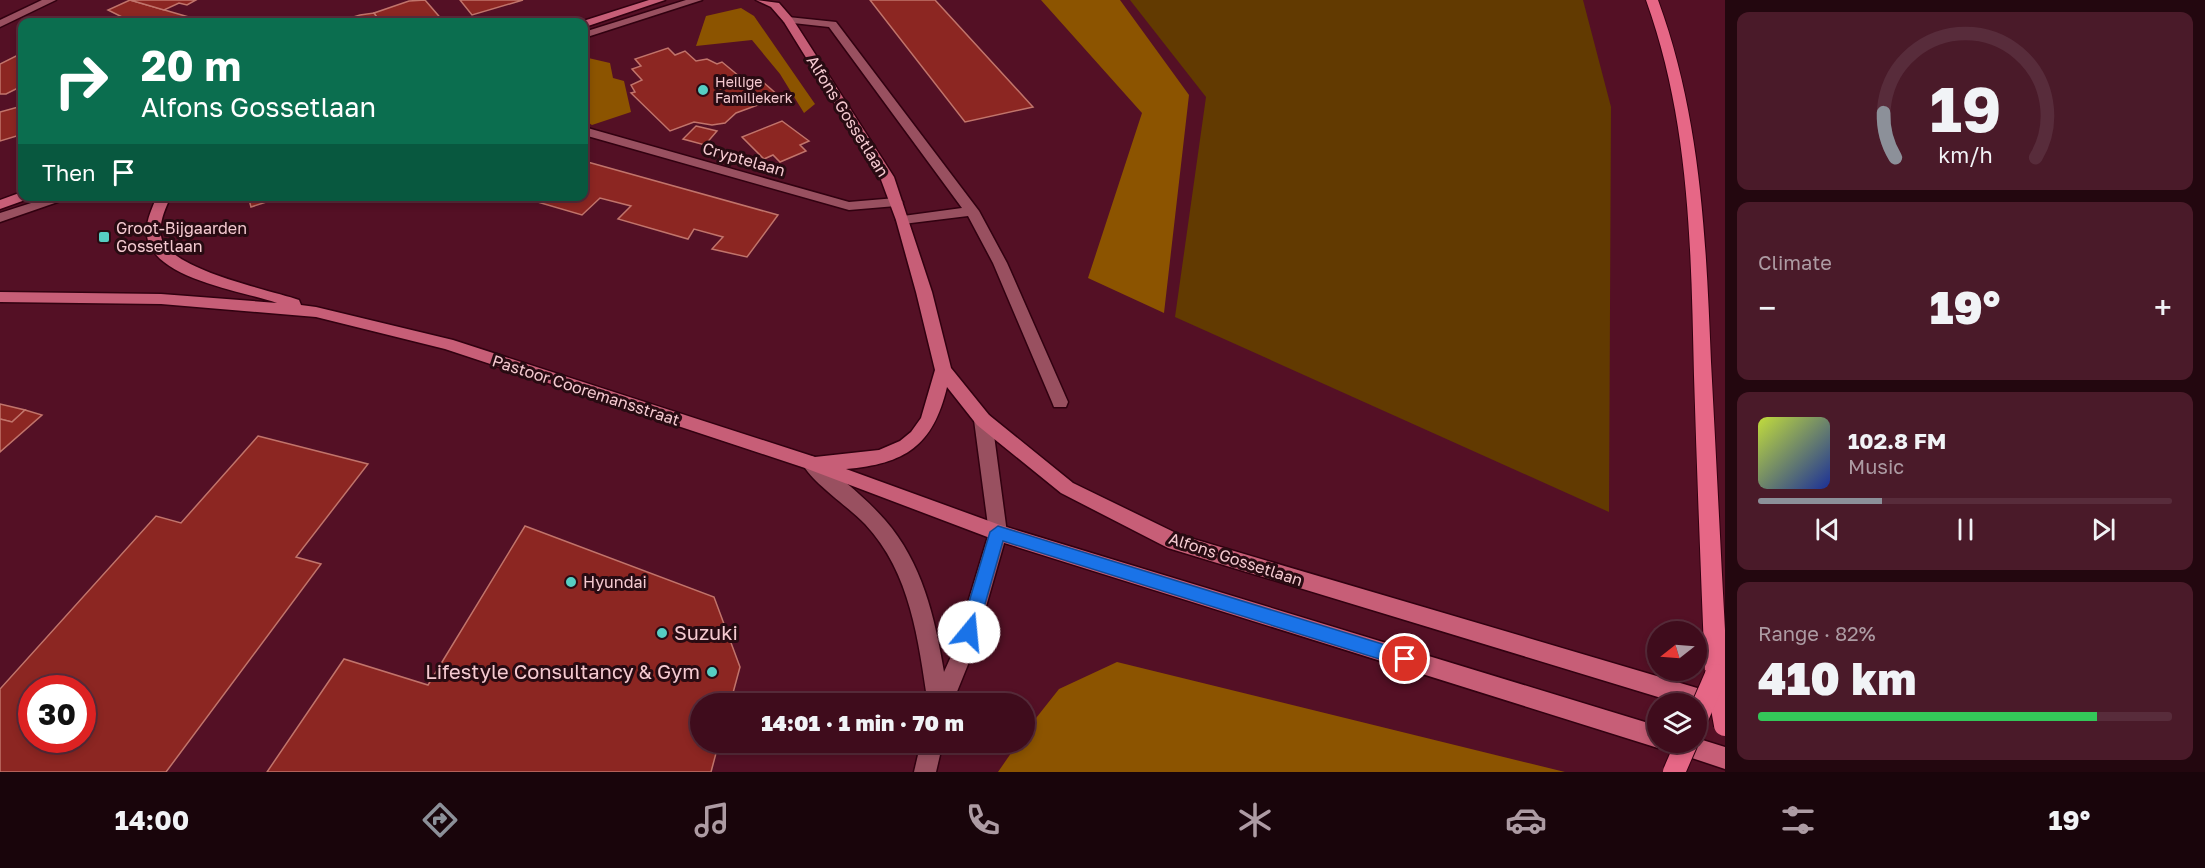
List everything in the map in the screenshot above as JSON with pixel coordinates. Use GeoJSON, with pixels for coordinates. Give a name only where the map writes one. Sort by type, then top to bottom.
{"type":"FeatureCollection","features":[{"type":"Feature","properties":{"kind":"highway"},"geometry":{"type":"LineString","coordinates":[[1652,0],[1673,63],[1684,116],[1695,211],[1716,675],[1725,725]]}},
{"type":"Feature","properties":{"kind":"highway"},"geometry":{"type":"LineString","coordinates":[[1707,696],[1716,675]]}},
{"type":"Feature","properties":{"kind":"highway"},"geometry":{"type":"LineString","coordinates":[[1674,772],[1682,753]]}},
{"type":"Feature","properties":{"kind":"main road"},"geometry":{"type":"LineString","coordinates":[[588,23],[660,0]]}},
{"type":"Feature","properties":{"kind":"main road"},"geometry":{"type":"LineString","coordinates":[[761,0],[776,2]]}},
{"type":"Feature","properties":{"kind":"main road","name":"Alfons Gossetlaan"},"geometry":{"type":"LineString","coordinates":[[776,2],[881,167],[903,220],[943,370],[983,420],[1067,488],[1175,542],[1725,706]]}},
{"type":"Feature","properties":{"kind":"main road"},"geometry":{"type":"LineString","coordinates":[[0,205],[18,198]]}},
{"type":"Feature","properties":{"kind":"main road"},"geometry":{"type":"LineString","coordinates":[[161,201],[153,215],[151,234],[160,252],[176,266],[210,280],[251,289],[316,312]]}},
{"type":"Feature","properties":{"kind":"main road","name":"Pastoor Cooremansstraat"},"geometry":{"type":"LineString","coordinates":[[0,297],[161,299],[316,312],[447,344],[812,463],[998,532]]}},
{"type":"Feature","properties":{"kind":"main road"},"geometry":{"type":"LineString","coordinates":[[812,463],[869,460],[895,452],[912,441],[926,425],[943,370]]}},
{"type":"Feature","properties":{"kind":"main road"},"geometry":{"type":"LineString","coordinates":[[998,532],[1647,734]]}},
{"type":"Feature","properties":{"kind":"main road"},"geometry":{"type":"LineString","coordinates":[[1707,752],[1725,758]]}},
{"type":"Feature","properties":{"kind":"street"},"geometry":{"type":"LineString","coordinates":[[0,24],[51,0]]}},
{"type":"Feature","properties":{"kind":"street"},"geometry":{"type":"LineString","coordinates":[[588,34],[697,0]]}},
{"type":"Feature","properties":{"kind":"street"},"geometry":{"type":"LineString","coordinates":[[788,20],[832,24],[972,211],[1000,263],[1060,402]]}},
{"type":"Feature","properties":{"kind":"street","name":"Cryptelaan"},"geometry":{"type":"LineString","coordinates":[[588,132],[849,206],[896,202]]}},
{"type":"Feature","properties":{"kind":"street"},"geometry":{"type":"LineString","coordinates":[[0,218],[53,201]]}},
{"type":"Feature","properties":{"kind":"street"},"geometry":{"type":"LineString","coordinates":[[903,220],[972,211]]}},
{"type":"Feature","properties":{"kind":"street"},"geometry":{"type":"LineString","coordinates":[[945,693],[963,651],[998,532],[983,420]]}},
{"type":"Feature","properties":{"kind":"street"},"geometry":{"type":"LineString","coordinates":[[812,463],[885,533],[914,583],[929,641],[938,693]]}},
{"type":"Feature","properties":{"kind":"street"},"geometry":{"type":"LineString","coordinates":[[925,772],[929,753]]}},
{"type":"Feature","properties":{"kind":"shaded area"},"geometry":{"type":"Polygon","coordinates":[[[1041,0],[1120,0],[1189,95],[1164,313],[1088,278],[1142,113],[1041,0]]]}},
{"type":"Feature","properties":{"kind":"shaded area"},"geometry":{"type":"Polygon","coordinates":[[[1130,0],[1583,0],[1611,107],[1609,512],[1175,317],[1206,97],[1130,0]]]}},
{"type":"Feature","properties":{"kind":"shaded area"},"geometry":{"type":"Polygon","coordinates":[[[741,8],[754,16],[815,104],[804,113],[780,74],[752,40],[696,46],[706,16],[741,8]]]}},
{"type":"Feature","properties":{"kind":"shaded area"},"geometry":{"type":"Polygon","coordinates":[[[588,58],[610,63],[613,78],[624,81],[631,112],[592,125],[588,122],[588,58]]]}},
{"type":"Feature","properties":{"kind":"shaded area"},"geometry":{"type":"Polygon","coordinates":[[[1117,662],[1565,772],[998,772],[1011,753],[1035,753],[1035,719],[1059,689],[1117,662]]]}},
{"type":"Feature","properties":{"kind":"building"},"geometry":{"type":"Polygon","coordinates":[[[130,0],[192,18],[124,18],[108,10],[130,0]]]}},
{"type":"Feature","properties":{"kind":"building"},"geometry":{"type":"Polygon","coordinates":[[[130,0],[196,0],[187,5],[179,3],[164,10],[130,0]]]}},
{"type":"Feature","properties":{"kind":"building"},"geometry":{"type":"Polygon","coordinates":[[[425,0],[441,18],[377,18],[374,13],[409,1],[425,0]]]}},
{"type":"Feature","properties":{"kind":"building"},"geometry":{"type":"Polygon","coordinates":[[[460,0],[523,0],[472,15],[460,0]]]}},
{"type":"Feature","properties":{"kind":"building"},"geometry":{"type":"Polygon","coordinates":[[[870,0],[935,0],[1033,107],[965,122],[870,0]]]}},
{"type":"Feature","properties":{"kind":"building"},"geometry":{"type":"Polygon","coordinates":[[[374,13],[377,18],[350,18],[374,13]]]}},
{"type":"Feature","properties":{"kind":"building","name":"Heilige Familiekerk"},"geometry":{"type":"Polygon","coordinates":[[[668,48],[675,55],[685,51],[696,61],[707,59],[717,64],[722,62],[751,86],[763,82],[780,97],[736,113],[725,123],[712,125],[694,122],[670,131],[631,93],[635,92],[631,85],[642,80],[632,69],[641,66],[635,59],[668,48]]]}},
{"type":"Feature","properties":{"kind":"building"},"geometry":{"type":"Polygon","coordinates":[[[18,57],[18,88],[6,94],[0,94],[0,64],[18,57]]]}},
{"type":"Feature","properties":{"kind":"building"},"geometry":{"type":"Polygon","coordinates":[[[18,107],[18,136],[0,141],[0,112],[18,107]]]}},
{"type":"Feature","properties":{"kind":"building"},"geometry":{"type":"Polygon","coordinates":[[[782,121],[809,141],[800,145],[806,151],[780,162],[773,155],[764,159],[742,137],[782,121]]]}},
{"type":"Feature","properties":{"kind":"building"},"geometry":{"type":"Polygon","coordinates":[[[696,126],[717,131],[705,145],[683,139],[696,126]]]}},
{"type":"Feature","properties":{"kind":"building"},"geometry":{"type":"Polygon","coordinates":[[[588,162],[778,215],[747,257],[712,249],[723,237],[694,229],[688,239],[618,219],[631,206],[600,198],[582,215],[534,201],[588,201],[588,162]]]}},
{"type":"Feature","properties":{"kind":"building"},"geometry":{"type":"Polygon","coordinates":[[[249,201],[270,201],[251,207],[249,201]]]}},
{"type":"Feature","properties":{"kind":"building"},"geometry":{"type":"Polygon","coordinates":[[[0,404],[25,410],[12,422],[0,419],[0,404]]]}},
{"type":"Feature","properties":{"kind":"building"},"geometry":{"type":"Polygon","coordinates":[[[25,410],[42,415],[0,452],[0,419],[12,422],[25,410]]]}},
{"type":"Feature","properties":{"kind":"building"},"geometry":{"type":"Polygon","coordinates":[[[258,436],[368,464],[296,557],[321,564],[166,772],[0,772],[0,689],[156,516],[181,523],[258,436]]]}},
{"type":"Feature","properties":{"kind":"building"},"geometry":{"type":"Polygon","coordinates":[[[525,526],[714,597],[740,667],[733,693],[690,693],[690,753],[716,753],[711,772],[267,772],[344,659],[428,685],[525,526]]]}},
{"type":"Feature","properties":{"kind":"place","name":"Heilige Familiekerk"},"geometry":{"type":"Point","coordinates":[703,90]}},
{"type":"Feature","properties":{"kind":"place","name":"Groot-Bijgaarden Gossetlaan"},"geometry":{"type":"Point","coordinates":[104,237]}},
{"type":"Feature","properties":{"kind":"place","name":"Hyundai"},"geometry":{"type":"Point","coordinates":[571,582]}},
{"type":"Feature","properties":{"kind":"place","name":"Suzuki"},"geometry":{"type":"Point","coordinates":[662,633]}},
{"type":"Feature","properties":{"kind":"place","name":"Lifestyle Consultancy & Gym"},"geometry":{"type":"Point","coordinates":[712,672]}},
{"type":"Feature","properties":{"kind":"route"},"geometry":{"type":"LineString","coordinates":[[969,632],[998,532],[1405,659]]}}]}
